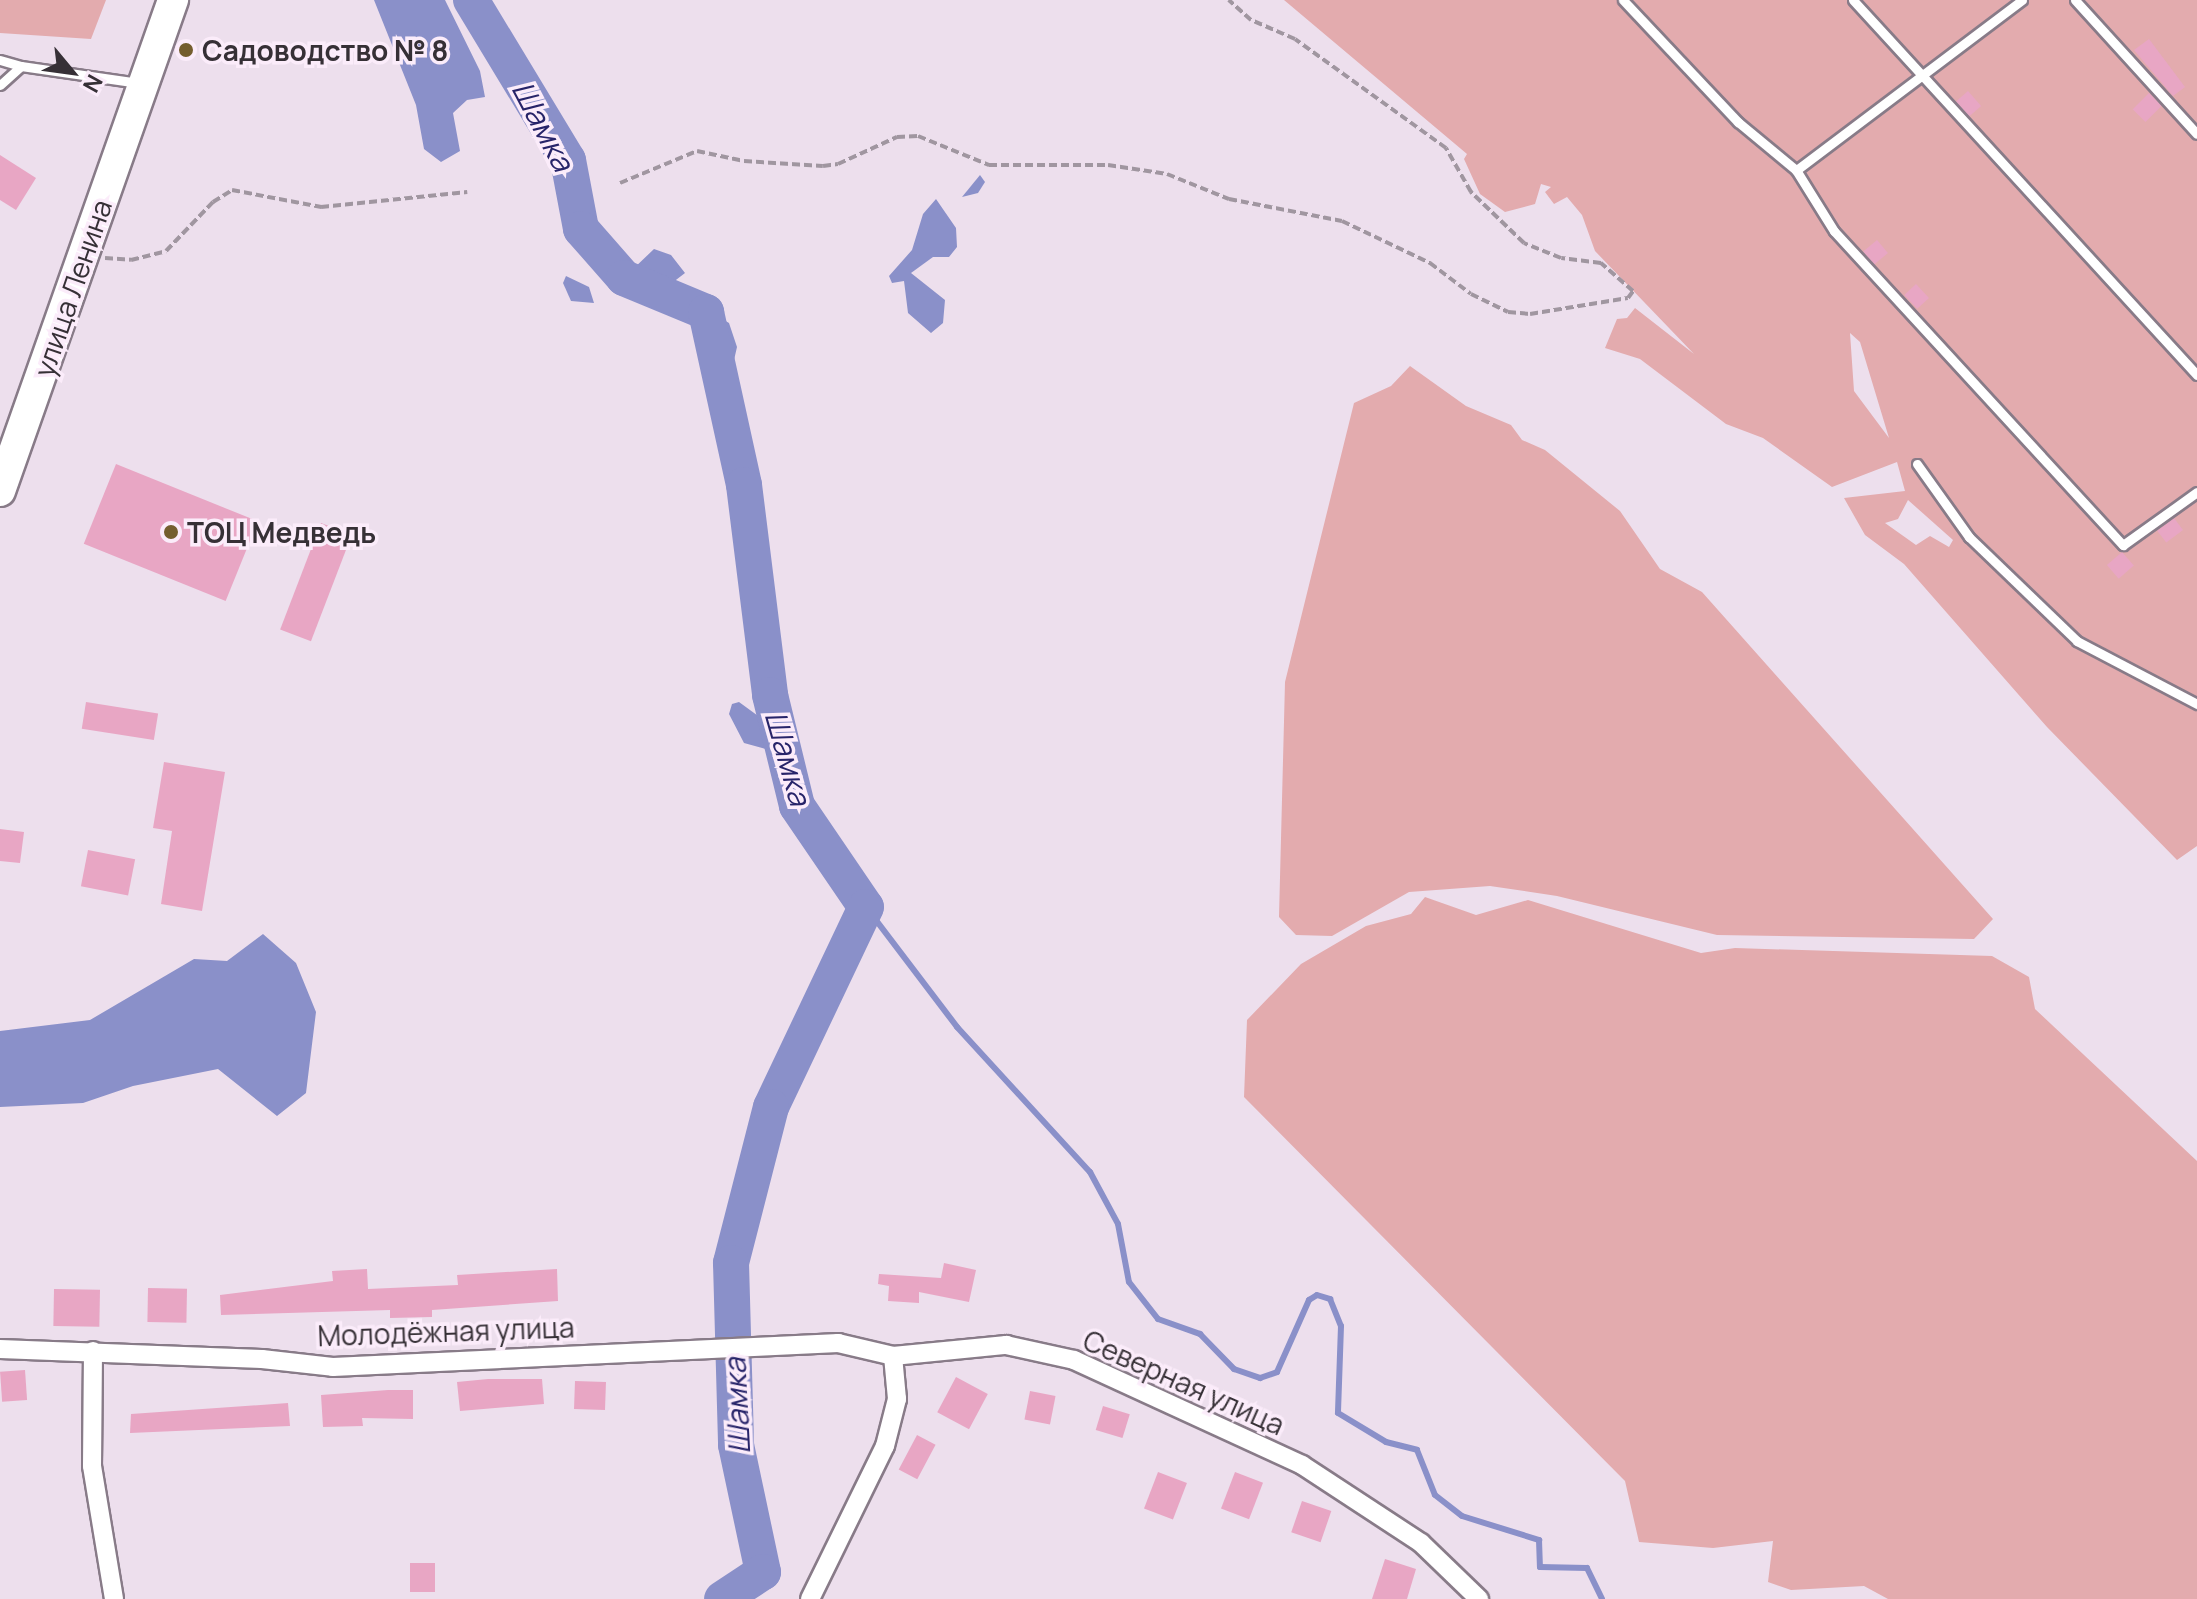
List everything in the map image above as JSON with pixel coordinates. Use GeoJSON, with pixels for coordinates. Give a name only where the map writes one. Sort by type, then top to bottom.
{"type":"FeatureCollection","features":[{"type":"Feature","properties":{"kind":"main road","name":"улица Ленина"},"geometry":{"type":"LineString","coordinates":[[0,491],[173,0]]}},
{"type":"Feature","properties":{"kind":"street","name":"Молодёжная улица"},"geometry":{"type":"LineString","coordinates":[[0,1349],[93,1351],[333,1367],[838,1343],[893,1356]]}},
{"type":"Feature","properties":{"kind":"street","name":"Северная улица"},"geometry":{"type":"LineString","coordinates":[[893,1356],[1006,1345],[1074,1360],[1302,1465],[1421,1543],[1479,1599]]}},
{"type":"Feature","properties":{"kind":"street"},"geometry":{"type":"LineString","coordinates":[[93,1351],[92,1466],[114,1599]]}},
{"type":"Feature","properties":{"kind":"street"},"geometry":{"type":"LineString","coordinates":[[810,1599],[885,1446],[897,1399],[893,1356]]}},
{"type":"Feature","properties":{"kind":"lane"},"geometry":{"type":"LineString","coordinates":[[1623,0],[1738,122],[1796,170],[1834,231],[2123,545],[2197,492]]}},
{"type":"Feature","properties":{"kind":"lane"},"geometry":{"type":"LineString","coordinates":[[1853,0],[2197,375]]}},
{"type":"Feature","properties":{"kind":"lane"},"geometry":{"type":"LineString","coordinates":[[1796,170],[2022,0]]}},
{"type":"Feature","properties":{"kind":"lane"},"geometry":{"type":"LineString","coordinates":[[2075,0],[2197,134]]}},
{"type":"Feature","properties":{"kind":"lane"},"geometry":{"type":"LineString","coordinates":[[0,60],[21,66],[143,84]]}},
{"type":"Feature","properties":{"kind":"lane"},"geometry":{"type":"LineString","coordinates":[[0,85],[21,66]]}},
{"type":"Feature","properties":{"kind":"lane"},"geometry":{"type":"LineString","coordinates":[[1917,464],[1969,537],[2077,641],[2197,704]]}},
{"type":"Feature","properties":{"kind":"path"},"geometry":{"type":"LineString","coordinates":[[620,183],[697,151],[744,161],[823,166],[838,164],[897,137],[918,136],[989,165],[1108,165],[1167,174],[1229,199],[1342,221],[1430,263],[1471,294],[1508,312],[1530,314],[1628,298],[1633,291],[1601,263],[1561,258],[1524,243],[1471,192],[1446,148],[1295,39],[1251,20],[1229,0]]}},
{"type":"Feature","properties":{"kind":"path"},"geometry":{"type":"LineString","coordinates":[[83,255],[131,260],[166,251],[213,202],[232,190],[321,207],[467,192]]}},
{"type":"Feature","properties":{"kind":"shaded area"},"geometry":{"type":"Polygon","coordinates":[[[0,0],[106,0],[91,39],[0,33],[0,0]]]}},
{"type":"Feature","properties":{"kind":"shaded area"},"geometry":{"type":"Polygon","coordinates":[[[1284,0],[2197,0],[2197,846],[2177,860],[2047,727],[1904,564],[1865,535],[1844,498],[1905,491],[1897,462],[1832,487],[1763,438],[1726,424],[1640,359],[1605,348],[1617,319],[1627,318],[1635,308],[1694,354],[1595,251],[1582,215],[1567,197],[1554,204],[1545,192],[1551,187],[1541,184],[1535,204],[1505,212],[1480,194],[1464,159],[1467,154],[1284,0]],[[1850,333],[1854,391],[1889,438],[1860,342],[1850,333]],[[1908,500],[1898,519],[1885,523],[1916,545],[1930,536],[1949,547],[1953,540],[1908,500]]]}},
{"type":"Feature","properties":{"kind":"shaded area"},"geometry":{"type":"Polygon","coordinates":[[[1410,366],[1466,406],[1511,425],[1522,440],[1545,450],[1620,511],[1660,569],[1702,592],[1993,919],[1974,939],[1717,935],[1557,896],[1490,886],[1409,892],[1332,936],[1296,935],[1279,917],[1285,682],[1354,403],[1391,386],[1410,366]]]}},
{"type":"Feature","properties":{"kind":"shaded area"},"geometry":{"type":"Polygon","coordinates":[[[1425,897],[1476,915],[1528,900],[1701,953],[1735,948],[1992,956],[2029,977],[2035,1009],[2197,1161],[2197,1599],[1888,1599],[1864,1586],[1791,1590],[1768,1582],[1773,1541],[1713,1548],[1639,1542],[1625,1481],[1244,1097],[1247,1020],[1301,964],[1366,926],[1411,914],[1425,897]]]}},
{"type":"Feature","properties":{"kind":"water"},"geometry":{"type":"Polygon","coordinates":[[[374,0],[445,0],[480,71],[485,97],[467,100],[453,113],[460,151],[441,162],[424,149],[416,105],[374,0]]]}},
{"type":"Feature","properties":{"kind":"water"},"geometry":{"type":"Polygon","coordinates":[[[980,175],[985,182],[978,193],[962,197],[980,175]]]}},
{"type":"Feature","properties":{"kind":"water"},"geometry":{"type":"Polygon","coordinates":[[[936,199],[956,228],[957,247],[949,257],[933,257],[911,273],[945,300],[943,323],[931,333],[908,313],[904,281],[892,283],[889,276],[912,250],[923,214],[936,199]]]}},
{"type":"Feature","properties":{"kind":"water"},"geometry":{"type":"Polygon","coordinates":[[[654,249],[671,255],[685,273],[672,283],[655,273],[631,271],[654,249]]]}},
{"type":"Feature","properties":{"kind":"water"},"geometry":{"type":"Polygon","coordinates":[[[566,276],[589,287],[594,303],[571,301],[563,283],[566,276]]]}},
{"type":"Feature","properties":{"kind":"water"},"geometry":{"type":"Polygon","coordinates":[[[714,314],[729,323],[737,347],[729,382],[718,377],[721,341],[714,314]]]}},
{"type":"Feature","properties":{"kind":"water"},"geometry":{"type":"Polygon","coordinates":[[[739,702],[765,721],[772,741],[791,743],[791,756],[744,743],[729,714],[732,704],[739,702]]]}},
{"type":"Feature","properties":{"kind":"water"},"geometry":{"type":"Polygon","coordinates":[[[263,934],[296,963],[316,1012],[306,1093],[277,1116],[218,1069],[133,1086],[83,1103],[0,1107],[0,1031],[90,1020],[194,959],[227,961],[263,934]]]}},
{"type":"Feature","properties":{"kind":"building"},"geometry":{"type":"Polygon","coordinates":[[[2149,39],[2185,87],[2173,96],[2134,50],[2149,39]]]}},
{"type":"Feature","properties":{"kind":"building"},"geometry":{"type":"Polygon","coordinates":[[[1968,91],[1981,106],[1969,117],[1956,101],[1968,91]]]}},
{"type":"Feature","properties":{"kind":"building"},"geometry":{"type":"Polygon","coordinates":[[[2149,93],[2162,106],[2145,122],[2133,109],[2149,93]]]}},
{"type":"Feature","properties":{"kind":"building"},"geometry":{"type":"Polygon","coordinates":[[[0,155],[36,178],[16,210],[0,200],[0,155]]]}},
{"type":"Feature","properties":{"kind":"building"},"geometry":{"type":"Polygon","coordinates":[[[1877,240],[1888,253],[1874,265],[1863,252],[1877,240]]]}},
{"type":"Feature","properties":{"kind":"building"},"geometry":{"type":"Polygon","coordinates":[[[1916,284],[1929,298],[1917,309],[1904,295],[1916,284]]]}},
{"type":"Feature","properties":{"kind":"building","name":"ТОЦ Медведь"},"geometry":{"type":"Polygon","coordinates":[[[116,464],[258,521],[226,601],[84,544],[116,464]]]}},
{"type":"Feature","properties":{"kind":"building"},"geometry":{"type":"Polygon","coordinates":[[[2174,518],[2183,530],[2166,543],[2157,531],[2174,518]]]}},
{"type":"Feature","properties":{"kind":"building"},"geometry":{"type":"Polygon","coordinates":[[[321,523],[352,535],[311,641],[280,629],[321,523]]]}},
{"type":"Feature","properties":{"kind":"building"},"geometry":{"type":"Polygon","coordinates":[[[2122,552],[2134,566],[2119,579],[2107,565],[2122,552]]]}},
{"type":"Feature","properties":{"kind":"building"},"geometry":{"type":"Polygon","coordinates":[[[86,702],[158,713],[154,740],[82,729],[86,702]]]}},
{"type":"Feature","properties":{"kind":"building"},"geometry":{"type":"Polygon","coordinates":[[[164,762],[225,772],[202,911],[161,904],[172,831],[153,828],[164,762]]]}},
{"type":"Feature","properties":{"kind":"building"},"geometry":{"type":"Polygon","coordinates":[[[0,829],[24,832],[20,863],[0,861],[0,829]]]}},
{"type":"Feature","properties":{"kind":"building"},"geometry":{"type":"Polygon","coordinates":[[[88,850],[135,859],[128,895],[81,886],[88,850]]]}},
{"type":"Feature","properties":{"kind":"building"},"geometry":{"type":"Polygon","coordinates":[[[944,1263],[976,1270],[969,1302],[919,1292],[919,1303],[888,1301],[889,1286],[878,1284],[879,1274],[941,1278],[944,1263]]]}},
{"type":"Feature","properties":{"kind":"building"},"geometry":{"type":"Polygon","coordinates":[[[367,1269],[368,1289],[458,1285],[457,1275],[557,1269],[558,1301],[432,1310],[432,1317],[390,1318],[390,1310],[221,1315],[220,1295],[333,1281],[332,1271],[367,1269]]]}},
{"type":"Feature","properties":{"kind":"building"},"geometry":{"type":"Polygon","coordinates":[[[148,1288],[187,1289],[186,1323],[147,1322],[148,1288]]]}},
{"type":"Feature","properties":{"kind":"building"},"geometry":{"type":"Polygon","coordinates":[[[54,1289],[100,1290],[99,1327],[53,1326],[54,1289]]]}},
{"type":"Feature","properties":{"kind":"building"},"geometry":{"type":"Polygon","coordinates":[[[25,1370],[27,1400],[2,1402],[0,1372],[25,1370]]]}},
{"type":"Feature","properties":{"kind":"building"},"geometry":{"type":"Polygon","coordinates":[[[956,1377],[988,1394],[969,1429],[937,1412],[956,1377]]]}},
{"type":"Feature","properties":{"kind":"building"},"geometry":{"type":"Polygon","coordinates":[[[542,1379],[544,1404],[460,1411],[457,1382],[542,1379]]]}},
{"type":"Feature","properties":{"kind":"building"},"geometry":{"type":"Polygon","coordinates":[[[575,1381],[606,1382],[605,1410],[574,1409],[575,1381]]]}},
{"type":"Feature","properties":{"kind":"building"},"geometry":{"type":"Polygon","coordinates":[[[413,1390],[413,1419],[362,1418],[363,1426],[323,1427],[321,1395],[413,1390]]]}},
{"type":"Feature","properties":{"kind":"building"},"geometry":{"type":"Polygon","coordinates":[[[1030,1391],[1056,1396],[1050,1424],[1024,1419],[1030,1391]]]}},
{"type":"Feature","properties":{"kind":"building"},"geometry":{"type":"Polygon","coordinates":[[[288,1403],[290,1426],[130,1433],[131,1414],[288,1403]]]}},
{"type":"Feature","properties":{"kind":"building"},"geometry":{"type":"Polygon","coordinates":[[[1103,1406],[1130,1414],[1122,1438],[1096,1430],[1103,1406]]]}},
{"type":"Feature","properties":{"kind":"building"},"geometry":{"type":"Polygon","coordinates":[[[917,1435],[936,1445],[917,1479],[899,1469],[917,1435]]]}},
{"type":"Feature","properties":{"kind":"building"},"geometry":{"type":"Polygon","coordinates":[[[1158,1472],[1187,1483],[1173,1520],[1144,1508],[1158,1472]]]}},
{"type":"Feature","properties":{"kind":"building"},"geometry":{"type":"Polygon","coordinates":[[[1235,1472],[1263,1483],[1249,1519],[1221,1508],[1235,1472]]]}},
{"type":"Feature","properties":{"kind":"building"},"geometry":{"type":"Polygon","coordinates":[[[1302,1501],[1331,1511],[1321,1542],[1291,1532],[1302,1501]]]}},
{"type":"Feature","properties":{"kind":"building"},"geometry":{"type":"Polygon","coordinates":[[[1385,1559],[1416,1569],[1407,1599],[1372,1599],[1385,1559]]]}},
{"type":"Feature","properties":{"kind":"building"},"geometry":{"type":"Polygon","coordinates":[[[410,1563],[435,1563],[435,1592],[410,1592],[410,1563]]]}},
{"type":"Feature","properties":{"kind":"waterway","name":"Шамка"},"geometry":{"type":"LineString","coordinates":[[471,0],[568,160],[581,229],[624,278],[706,312],[744,485],[770,695],[797,806],[866,907],[771,1107],[731,1263],[736,1445],[763,1572],[722,1599]]}},
{"type":"Feature","properties":{"kind":"waterway"},"geometry":{"type":"LineString","coordinates":[[866,907],[957,1027],[1090,1172],[1118,1224],[1129,1282],[1158,1319],[1200,1334],[1234,1369],[1260,1378],[1277,1372],[1309,1300],[1317,1295],[1330,1299],[1341,1326],[1338,1413],[1386,1442],[1417,1450],[1435,1495],[1462,1516],[1539,1540],[1540,1567],[1587,1568],[1602,1599]]}},
{"type":"Feature","properties":{"kind":"place","name":"Садоводство № 8"},"geometry":{"type":"Point","coordinates":[186,50]}},
{"type":"Feature","properties":{"kind":"place","name":"ТОЦ Медведь"},"geometry":{"type":"Point","coordinates":[171,532]}}]}
